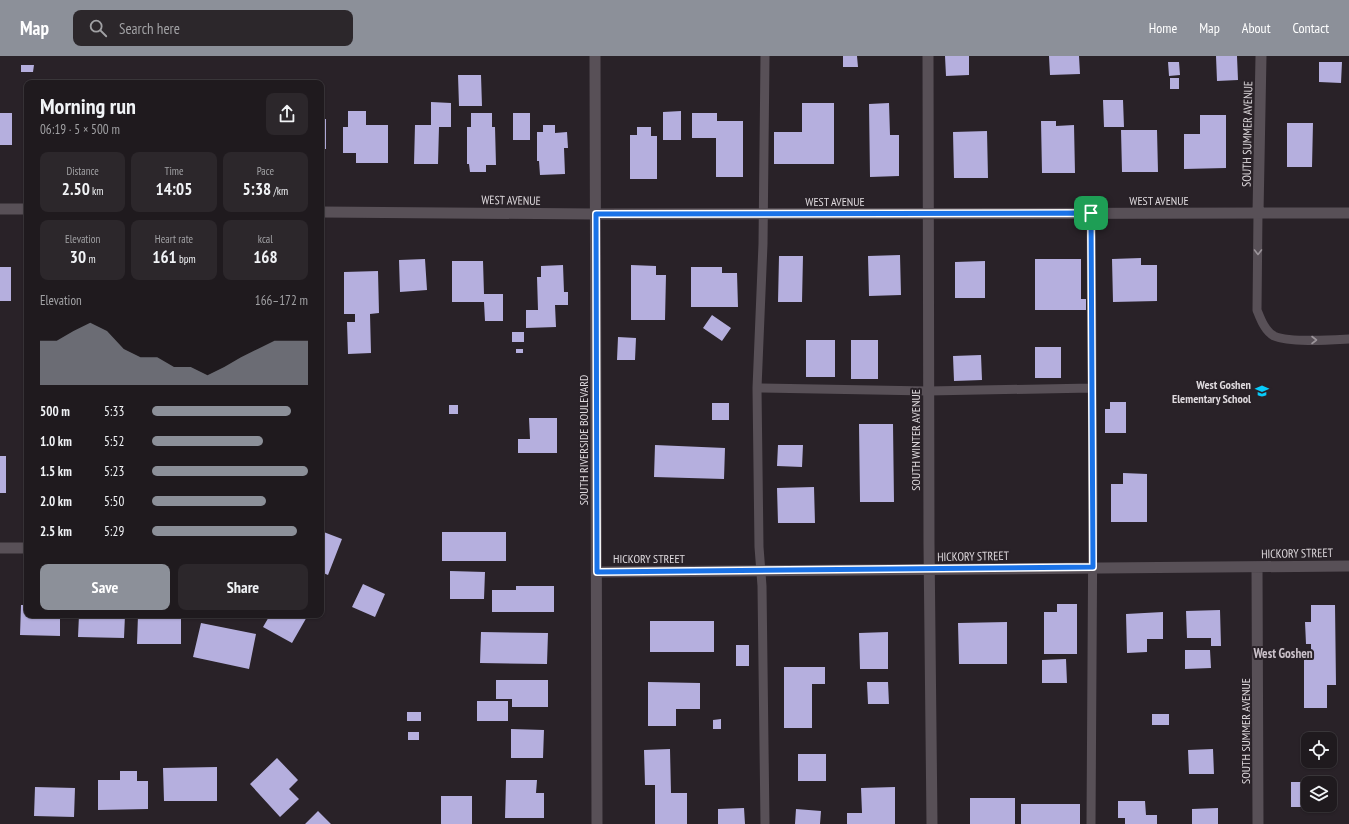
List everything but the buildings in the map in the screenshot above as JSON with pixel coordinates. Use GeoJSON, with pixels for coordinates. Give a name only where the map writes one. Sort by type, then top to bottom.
{"type":"FeatureCollection","features":[{"type":"Feature","properties":{"kind":"street","name":"SOUTH RIVERSIDE BOULEVARD"},"geometry":{"type":"LineString","coordinates":[[595,56],[597,824]]}},
{"type":"Feature","properties":{"kind":"street","name":"SOUTH WINTER AVENUE"},"geometry":{"type":"LineString","coordinates":[[928,56],[928,391],[932,824]]}},
{"type":"Feature","properties":{"kind":"street","name":"SOUTH SUMMER AVENUE"},"geometry":{"type":"LineString","coordinates":[[1258,213],[1261,56]]}},
{"type":"Feature","properties":{"kind":"street"},"geometry":{"type":"LineString","coordinates":[[0,209],[24,210]]}},
{"type":"Feature","properties":{"kind":"street","name":"WEST AVENUE"},"geometry":{"type":"LineString","coordinates":[[324,212],[596,214],[1349,213]]}},
{"type":"Feature","properties":{"kind":"street"},"geometry":{"type":"LineString","coordinates":[[0,548],[24,548]]}},
{"type":"Feature","properties":{"kind":"street","name":"HICKORY STREET"},"geometry":{"type":"LineString","coordinates":[[597,572],[1349,566]]}},
{"type":"Feature","properties":{"kind":"street","name":"SOUTH SUMMER AVENUE"},"geometry":{"type":"LineString","coordinates":[[1257,567],[1258,824]]}},
{"type":"Feature","properties":{"kind":"lane"},"geometry":{"type":"LineString","coordinates":[[765,56],[763,214],[757,388],[759,548],[762,586],[765,824]]}},
{"type":"Feature","properties":{"kind":"lane"},"geometry":{"type":"LineString","coordinates":[[1091,213],[1093,567],[1091,824]]}},
{"type":"Feature","properties":{"kind":"lane"},"geometry":{"type":"LineString","coordinates":[[1258,213],[1257,310],[1263,325],[1274,336],[1295,340],[1349,339]]}},
{"type":"Feature","properties":{"kind":"lane"},"geometry":{"type":"LineString","coordinates":[[757,388],[928,391],[1092,388]]}},
{"type":"Feature","properties":{"kind":"place","name":"West Goshen Elementary School"},"geometry":{"type":"Point","coordinates":[1262,391]}},
{"type":"Feature","properties":{"kind":"district","name":"West Goshen"},"geometry":{"type":"Point","coordinates":[1283,653]}},
{"type":"Feature","properties":{"kind":"route"},"geometry":{"type":"LineString","coordinates":[[1091,213],[1093,567],[597,572],[596,214],[1091,213]]}}]}
